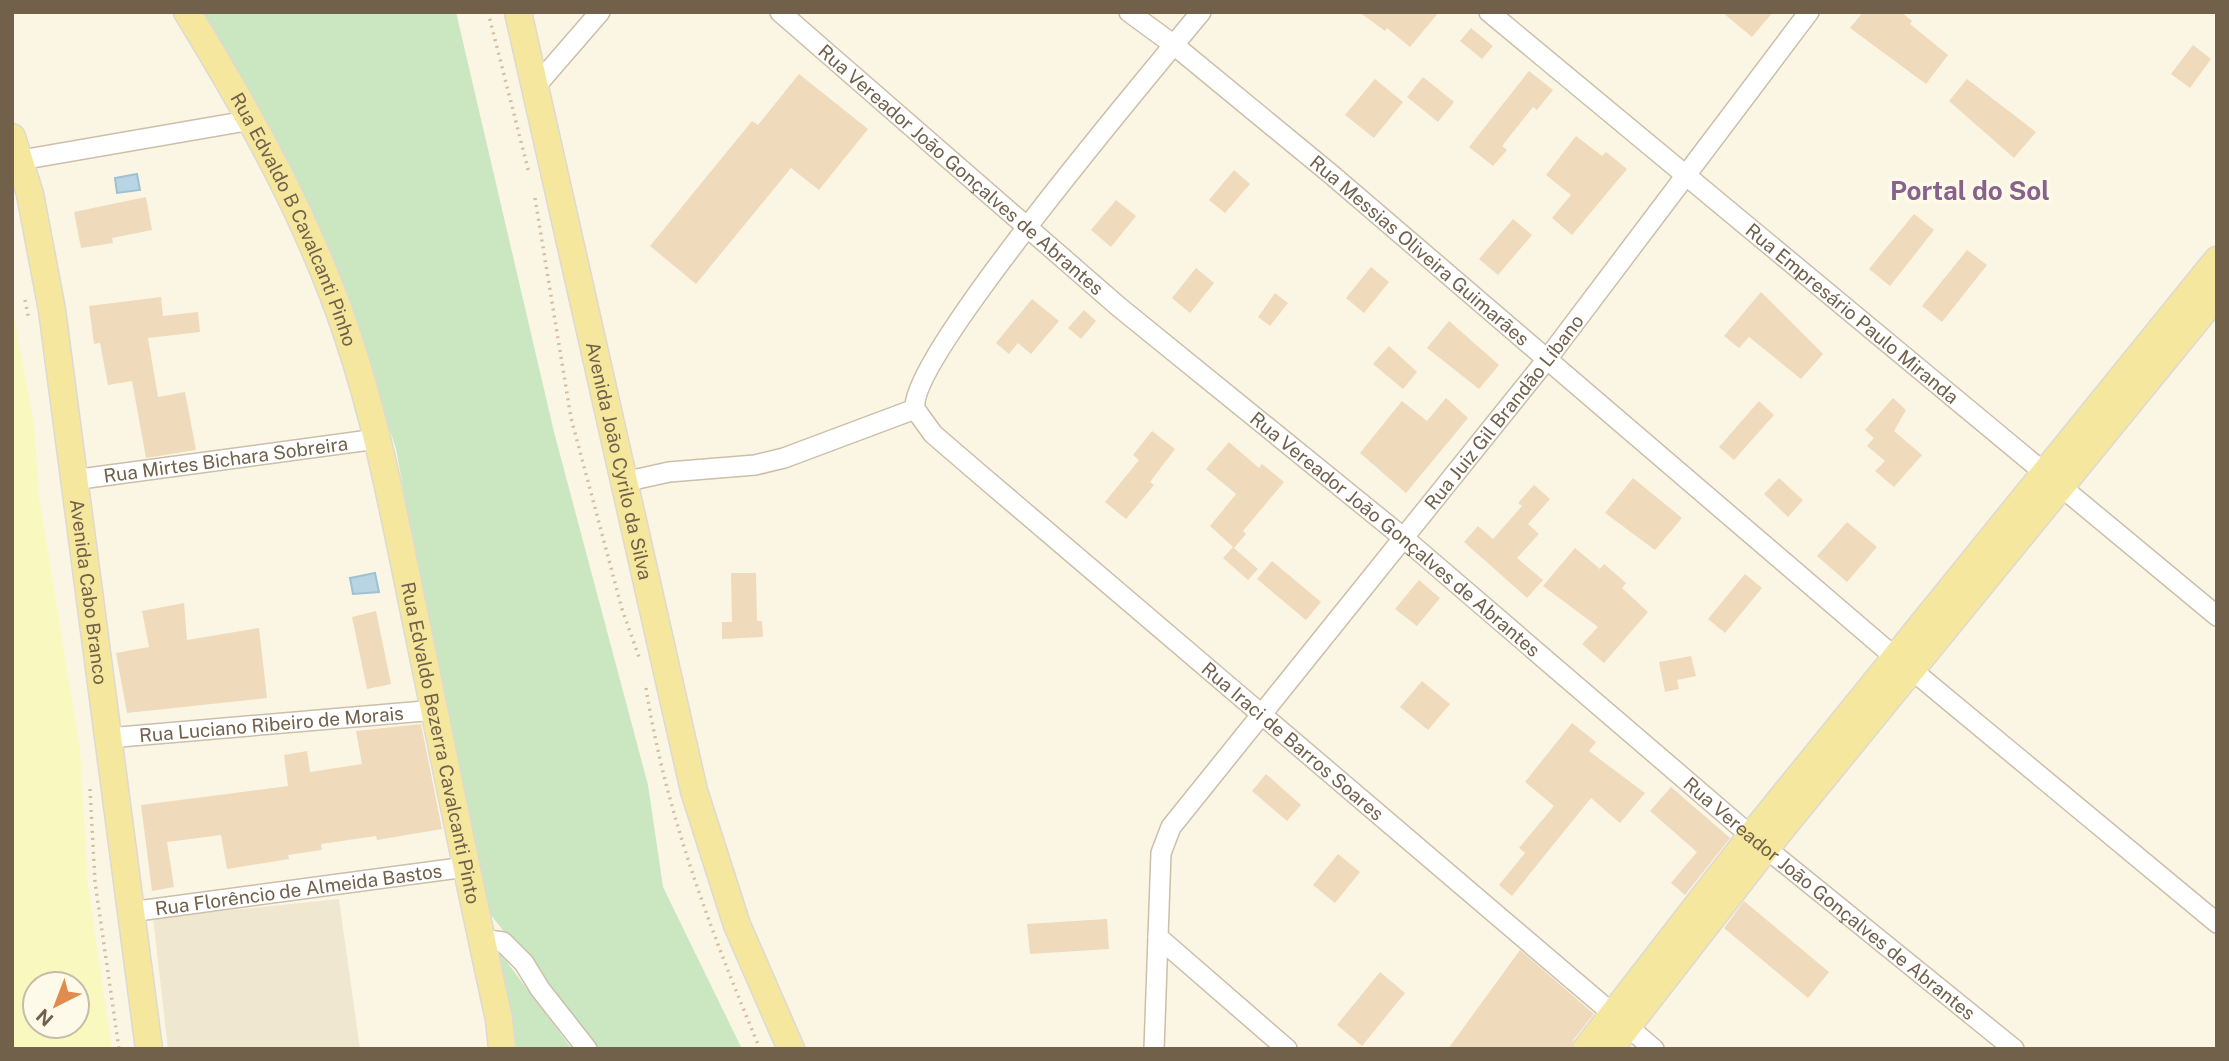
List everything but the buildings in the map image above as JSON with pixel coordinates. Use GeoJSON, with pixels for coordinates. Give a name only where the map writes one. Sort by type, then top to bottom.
{"type":"FeatureCollection","features":[{"type":"Feature","properties":{"kind":"main road","name":"Rua Edvaldo B Cavalcanti Pinho"},"geometry":{"type":"LineString","coordinates":[[187,12],[252,120],[324,270],[348,335],[377,439]]}},
{"type":"Feature","properties":{"kind":"main road","name":"Avenida João Cyrilo da Silva"},"geometry":{"type":"LineString","coordinates":[[518,12],[694,791],[731,907],[791,1049]]}},
{"type":"Feature","properties":{"kind":"main road","name":"Avenida Cabo Branco"},"geometry":{"type":"LineString","coordinates":[[17,149],[45,263],[149,1049]]}},
{"type":"Feature","properties":{"kind":"main road"},"geometry":{"type":"LineString","coordinates":[[2054,480],[2217,260]]}},
{"type":"Feature","properties":{"kind":"main road"},"geometry":{"type":"LineString","coordinates":[[1586,1049],[1620,1020],[1759,842],[2054,480],[2217,295]]}},
{"type":"Feature","properties":{"kind":"main road","name":"Rua Edvaldo Bezerra Cavalcanti Pinto"},"geometry":{"type":"LineString","coordinates":[[377,439],[436,710],[499,1019],[502,1049]]}},
{"type":"Feature","properties":{"kind":"main road","name":"Avenida João Cyrilo da Silva"},"geometry":{"type":"LineString","coordinates":[[731,907],[812,1049]]}},
{"type":"Feature","properties":{"kind":"main road"},"geometry":{"type":"LineString","coordinates":[[1610,1049],[1620,1020]]}},
{"type":"Feature","properties":{"kind":"street"},"geometry":{"type":"LineString","coordinates":[[535,87],[600,12]]}},
{"type":"Feature","properties":{"kind":"street","name":"Rua Vereador João Gonçalves de Abrantes"},"geometry":{"type":"LineString","coordinates":[[780,12],[1119,307],[1405,539],[1759,842],[2014,1049]]}},
{"type":"Feature","properties":{"kind":"street","name":"Rua Messias Oliveira Guimarães"},"geometry":{"type":"LineString","coordinates":[[1129,12],[1174,45],[1548,358],[1904,664],[2217,923]]}},
{"type":"Feature","properties":{"kind":"street"},"geometry":{"type":"LineString","coordinates":[[624,482],[669,472],[755,465],[784,458],[915,409],[917,393],[951,330],[1027,228],[1201,12]]}},
{"type":"Feature","properties":{"kind":"street","name":"Rua Empresário Paulo Miranda"},"geometry":{"type":"LineString","coordinates":[[1489,12],[2217,616]]}},
{"type":"Feature","properties":{"kind":"street","name":"Rua Juiz Gil Brandão Líbano"},"geometry":{"type":"LineString","coordinates":[[1158,937],[1161,853],[1164,839],[1212,775],[1262,717],[1548,358],[1809,12]]}},
{"type":"Feature","properties":{"kind":"street"},"geometry":{"type":"LineString","coordinates":[[17,149],[252,120]]}},
{"type":"Feature","properties":{"kind":"street","name":"Rua Iraci de Barros Soares"},"geometry":{"type":"LineString","coordinates":[[915,409],[933,433],[1262,717],[1654,1049]]}},
{"type":"Feature","properties":{"kind":"street","name":"Rua Mirtes Bichara Sobreira"},"geometry":{"type":"LineString","coordinates":[[73,480],[377,439]]}},
{"type":"Feature","properties":{"kind":"street","name":"Rua Luciano Ribeiro de Morais"},"geometry":{"type":"LineString","coordinates":[[108,738],[436,710]]}},
{"type":"Feature","properties":{"kind":"street","name":"Rua Florêncio de Almeida Bastos"},"geometry":{"type":"LineString","coordinates":[[130,912],[466,867]]}},
{"type":"Feature","properties":{"kind":"street"},"geometry":{"type":"LineString","coordinates":[[1154,1049],[1158,937]]}},
{"type":"Feature","properties":{"kind":"street"},"geometry":{"type":"LineString","coordinates":[[1158,937],[1287,1049]]}},
{"type":"Feature","properties":{"kind":"street"},"geometry":{"type":"LineString","coordinates":[[481,939],[503,942],[524,963],[540,989],[587,1049]]}},
{"type":"Feature","properties":{"kind":"path"},"geometry":{"type":"LineString","coordinates":[[488,12],[530,176]]}},
{"type":"Feature","properties":{"kind":"path"},"geometry":{"type":"LineString","coordinates":[[533,189],[571,418],[622,609],[642,665]]}},
{"type":"Feature","properties":{"kind":"path"},"geometry":{"type":"LineString","coordinates":[[644,677],[674,821],[724,962],[760,1049]]}},
{"type":"Feature","properties":{"kind":"shaded area"},"geometry":{"type":"Polygon","coordinates":[[[199,12],[456,12],[554,432],[648,785],[663,887],[742,1049],[595,1049],[487,910],[464,823],[396,449],[336,266],[281,153],[199,12]]]}},
{"type":"Feature","properties":{"kind":"shaded area"},"geometry":{"type":"Polygon","coordinates":[[[339,899],[360,1049],[168,1049],[153,918],[339,899]]]}},
{"type":"Feature","properties":{"kind":"shaded area"},"geometry":{"type":"Polygon","coordinates":[[[498,950],[572,1049],[510,1049],[498,950]]]}},
{"type":"Feature","properties":{"kind":"sand"},"geometry":{"type":"Polygon","coordinates":[[[12,306],[34,425],[39,497],[80,750],[88,886],[112,1049],[12,1049],[12,306]]]}},
{"type":"Feature","properties":{"kind":"water"},"geometry":{"type":"Polygon","coordinates":[[[137,174],[140,190],[117,193],[115,178],[137,174]]]}},
{"type":"Feature","properties":{"kind":"water"},"geometry":{"type":"Polygon","coordinates":[[[375,573],[379,592],[353,594],[350,578],[375,573]]]}},
{"type":"Feature","properties":{"kind":"district","name":"Portal do Sol"},"geometry":{"type":"Point","coordinates":[1970,191]}}]}
